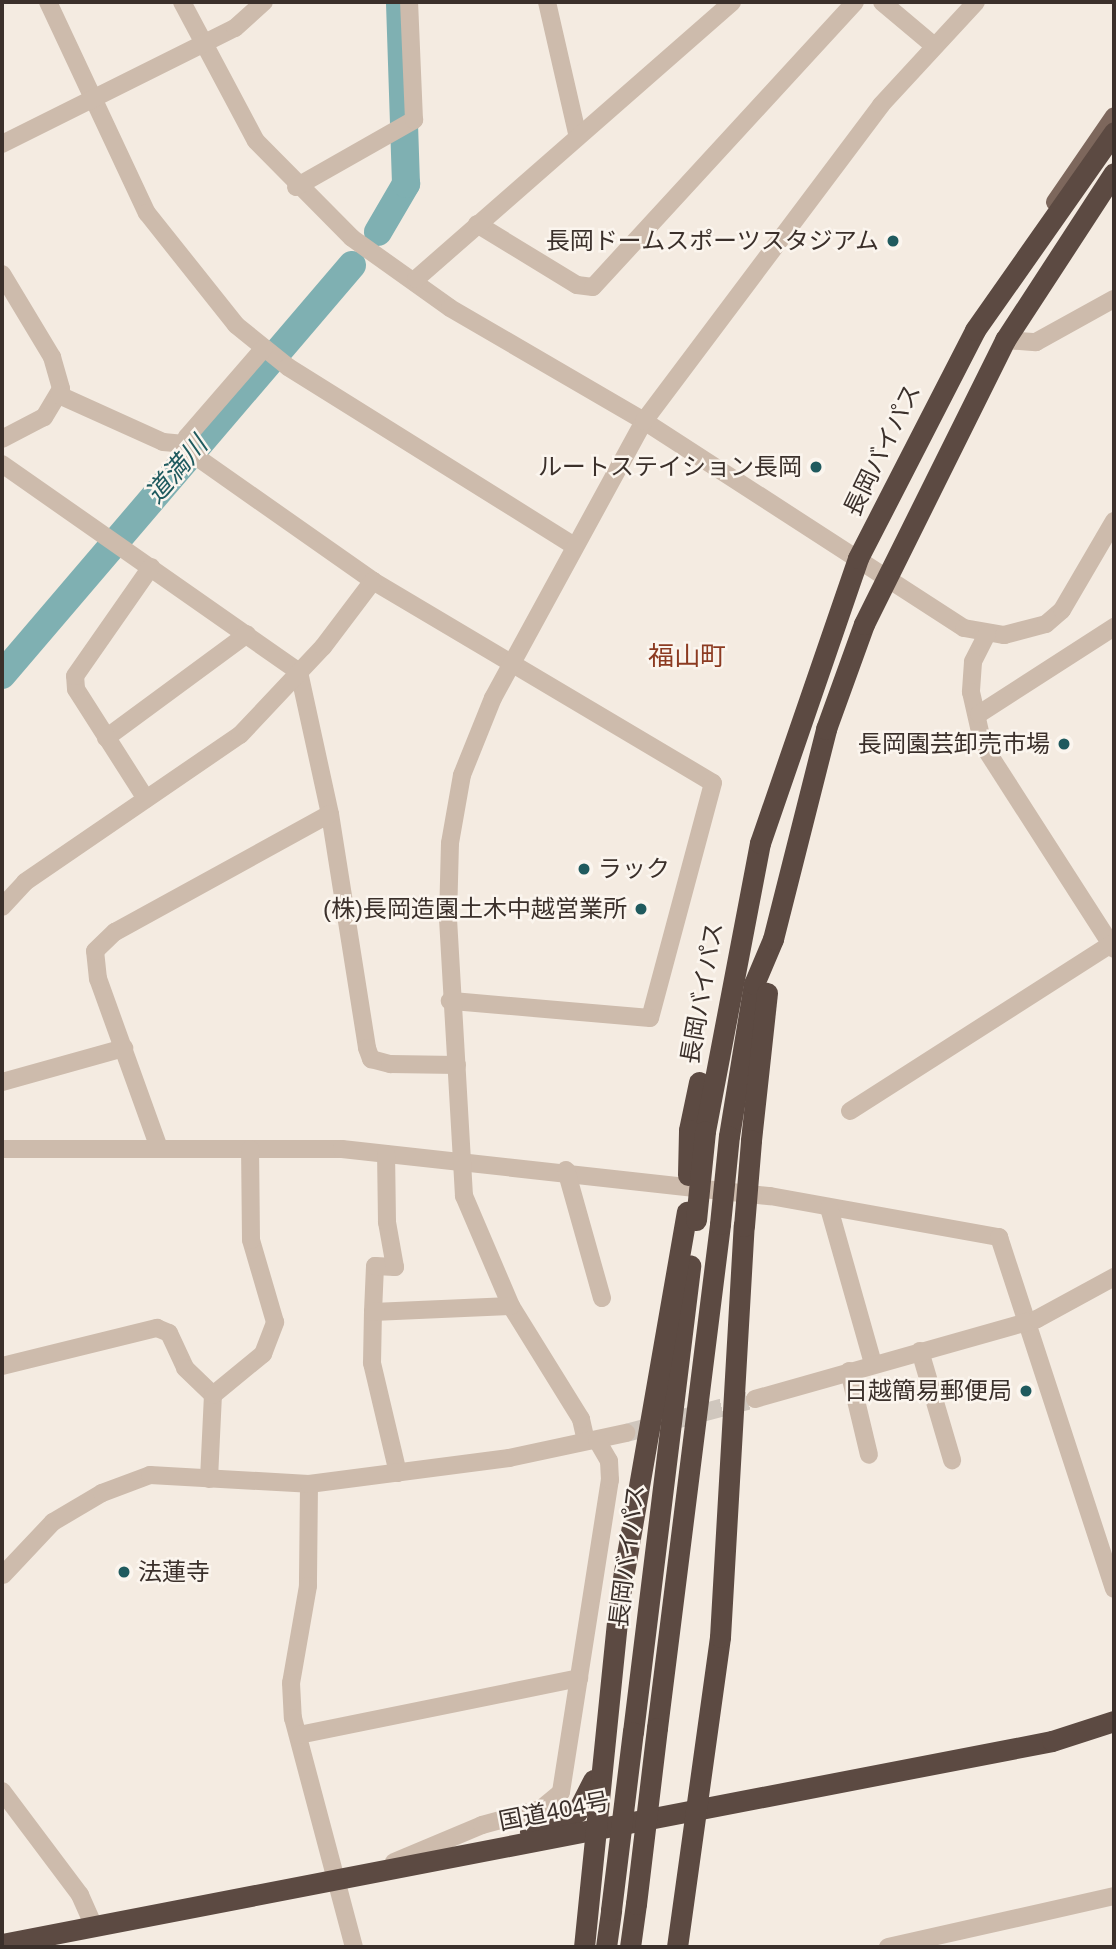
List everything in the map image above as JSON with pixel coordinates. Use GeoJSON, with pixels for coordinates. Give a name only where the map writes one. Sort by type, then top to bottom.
{"type":"FeatureCollection","features":[{"type":"Feature","properties":{"kind":"highway","name":"長岡バイパス"},"geometry":{"type":"LineString","coordinates":[[606,1947],[692,1216],[697,1131],[728,952],[747,898],[803,706],[858,558],[942,386],[1039,232],[1114,131]]}},
{"type":"Feature","properties":{"kind":"highway","name":"長岡バイパス"},"geometry":{"type":"LineString","coordinates":[[630,1947],[729,1136],[754,984],[772,939],[826,729],[883,578],[1005,340],[1114,173]]}},
{"type":"Feature","properties":{"kind":"highway"},"geometry":{"type":"LineString","coordinates":[[677,1947],[720,1637],[744,1226],[772,939]]}},
{"type":"Feature","properties":{"kind":"highway"},"geometry":{"type":"LineString","coordinates":[[584,1947],[598,1769],[620,1595],[692,1216]]}},
{"type":"Feature","properties":{"kind":"highway","name":"国道404号"},"geometry":{"type":"LineString","coordinates":[[2,1944],[1052,1741],[1114,1721]]}},
{"type":"Feature","properties":{"kind":"highway"},"geometry":{"type":"LineString","coordinates":[[414,1865],[569,1817],[598,1769]]}},
{"type":"Feature","properties":{"kind":"main road"},"geometry":{"type":"LineString","coordinates":[[1039,232],[1073,168],[1114,116]]}},
{"type":"Feature","properties":{"kind":"street"},"geometry":{"type":"LineString","coordinates":[[48,2],[93,101],[168,247],[264,348],[574,546]]}},
{"type":"Feature","properties":{"kind":"street"},"geometry":{"type":"LineString","coordinates":[[182,2],[202,46],[256,141],[296,187],[352,238],[416,279],[450,308],[644,421],[964,628],[987,634],[1027,632],[1062,610],[1114,521]]}},
{"type":"Feature","properties":{"kind":"street"},"geometry":{"type":"LineString","coordinates":[[2,144],[235,29],[264,2]]}},
{"type":"Feature","properties":{"kind":"street"},"geometry":{"type":"LineString","coordinates":[[296,187],[414,120],[409,2]]}},
{"type":"Feature","properties":{"kind":"street"},"geometry":{"type":"LineString","coordinates":[[547,2],[577,133]]}},
{"type":"Feature","properties":{"kind":"street"},"geometry":{"type":"LineString","coordinates":[[477,224],[577,285],[593,287],[855,2]]}},
{"type":"Feature","properties":{"kind":"street"},"geometry":{"type":"LineString","coordinates":[[882,2],[933,46]]}},
{"type":"Feature","properties":{"kind":"street"},"geometry":{"type":"LineString","coordinates":[[371,1871],[554,1802],[566,1777],[610,1480],[609,1461],[591,1441],[581,1419],[511,1306],[469,1218],[450,1001],[454,807],[475,738],[574,546],[644,421],[881,105],[976,2]]}},
{"type":"Feature","properties":{"kind":"street"},"geometry":{"type":"LineString","coordinates":[[416,279],[721,5]]}},
{"type":"Feature","properties":{"kind":"street"},"geometry":{"type":"LineString","coordinates":[[2,274],[52,357],[59,395],[44,417],[2,439]]}},
{"type":"Feature","properties":{"kind":"street"},"geometry":{"type":"LineString","coordinates":[[1005,340],[1036,342],[1114,299]]}},
{"type":"Feature","properties":{"kind":"street"},"geometry":{"type":"LineString","coordinates":[[187,444],[264,348]]}},
{"type":"Feature","properties":{"kind":"street"},"geometry":{"type":"LineString","coordinates":[[59,395],[163,442],[187,444],[204,465],[373,581],[511,666],[708,776],[714,800],[693,852],[650,1018],[450,1001]]}},
{"type":"Feature","properties":{"kind":"street"},"geometry":{"type":"LineString","coordinates":[[2,464],[299,672],[330,814],[371,1059],[457,1065]]}},
{"type":"Feature","properties":{"kind":"street"},"geometry":{"type":"LineString","coordinates":[[146,799],[76,689],[75,676],[151,567]]}},
{"type":"Feature","properties":{"kind":"street"},"geometry":{"type":"LineString","coordinates":[[2,907],[25,882],[240,735],[299,672],[373,581]]}},
{"type":"Feature","properties":{"kind":"street"},"geometry":{"type":"LineString","coordinates":[[979,714],[1114,627]]}},
{"type":"Feature","properties":{"kind":"street"},"geometry":{"type":"LineString","coordinates":[[106,738],[247,634]]}},
{"type":"Feature","properties":{"kind":"street"},"geometry":{"type":"LineString","coordinates":[[850,1111],[1113,946],[983,745],[979,714],[971,691],[973,662],[987,634]]}},
{"type":"Feature","properties":{"kind":"street"},"geometry":{"type":"LineString","coordinates":[[159,1148],[94,963],[102,941],[330,814]]}},
{"type":"Feature","properties":{"kind":"street"},"geometry":{"type":"LineString","coordinates":[[2,1083],[124,1048]]}},
{"type":"Feature","properties":{"kind":"street"},"geometry":{"type":"LineString","coordinates":[[2,1149],[250,1149],[386,1154],[566,1170],[829,1208],[999,1237],[1007,1248],[1022,1322],[1114,1588]]}},
{"type":"Feature","properties":{"kind":"street"},"geometry":{"type":"LineString","coordinates":[[208,1479],[213,1395],[263,1354],[274,1331],[251,1240],[250,1149]]}},
{"type":"Feature","properties":{"kind":"street"},"geometry":{"type":"LineString","coordinates":[[386,1154],[387,1222],[395,1267],[375,1266],[372,1363],[398,1473]]}},
{"type":"Feature","properties":{"kind":"street"},"geometry":{"type":"LineString","coordinates":[[566,1170],[602,1298]]}},
{"type":"Feature","properties":{"kind":"street"},"geometry":{"type":"LineString","coordinates":[[829,1208],[873,1363]]}},
{"type":"Feature","properties":{"kind":"street"},"geometry":{"type":"LineString","coordinates":[[755,1399],[1022,1322],[1114,1277]]}},
{"type":"Feature","properties":{"kind":"street"},"geometry":{"type":"LineString","coordinates":[[373,1312],[511,1306]]}},
{"type":"Feature","properties":{"kind":"street"},"geometry":{"type":"LineString","coordinates":[[2,1366],[157,1328],[169,1333],[185,1367],[213,1395]]}},
{"type":"Feature","properties":{"kind":"street"},"geometry":{"type":"LineString","coordinates":[[920,1350],[952,1460]]}},
{"type":"Feature","properties":{"kind":"street"},"geometry":{"type":"LineString","coordinates":[[849,1371],[869,1455]]}},
{"type":"Feature","properties":{"kind":"street"},"geometry":{"type":"LineString","coordinates":[[2,1575],[39,1534],[102,1493],[150,1475],[309,1484],[398,1473],[626,1433]]}},
{"type":"Feature","properties":{"kind":"street"},"geometry":{"type":"LineString","coordinates":[[309,1484],[308,1586],[291,1684],[299,1735],[339,1879],[354,1947]]}},
{"type":"Feature","properties":{"kind":"street"},"geometry":{"type":"LineString","coordinates":[[299,1735],[579,1678]]}},
{"type":"Feature","properties":{"kind":"street"},"geometry":{"type":"LineString","coordinates":[[2,1791],[67,1876],[94,1927]]}},
{"type":"Feature","properties":{"kind":"street"},"geometry":{"type":"LineString","coordinates":[[888,1947],[1114,1896]]}},
{"type":"Feature","properties":{"kind":"waterway","name":"道満川"},"geometry":{"type":"LineString","coordinates":[[378,232],[406,184],[400,2]]}},
{"type":"Feature","properties":{"kind":"waterway","name":"道満川"},"geometry":{"type":"LineString","coordinates":[[2,675],[352,265]]}},
{"type":"Feature","properties":{"kind":"tunnel"},"geometry":{"type":"LineString","coordinates":[[626,1433],[755,1399]]}},
{"type":"Feature","properties":{"kind":"place","name":"長岡ドームスポーツスタジアム"},"geometry":{"type":"Point","coordinates":[893,241]}},
{"type":"Feature","properties":{"kind":"place","name":"ルートステイション長岡"},"geometry":{"type":"Point","coordinates":[816,467]}},
{"type":"Feature","properties":{"kind":"place","name":"長岡園芸卸売市場"},"geometry":{"type":"Point","coordinates":[1064,744]}},
{"type":"Feature","properties":{"kind":"place","name":"ラック"},"geometry":{"type":"Point","coordinates":[584,869]}},
{"type":"Feature","properties":{"kind":"place","name":"(株)長岡造園土木中越営業所"},"geometry":{"type":"Point","coordinates":[641,909]}},
{"type":"Feature","properties":{"kind":"place","name":"日越簡易郵便局"},"geometry":{"type":"Point","coordinates":[1026,1391]}},
{"type":"Feature","properties":{"kind":"place","name":"法蓮寺"},"geometry":{"type":"Point","coordinates":[124,1572]}},
{"type":"Feature","properties":{"kind":"district","name":"福山町"},"geometry":{"type":"Point","coordinates":[687,657]}}]}
